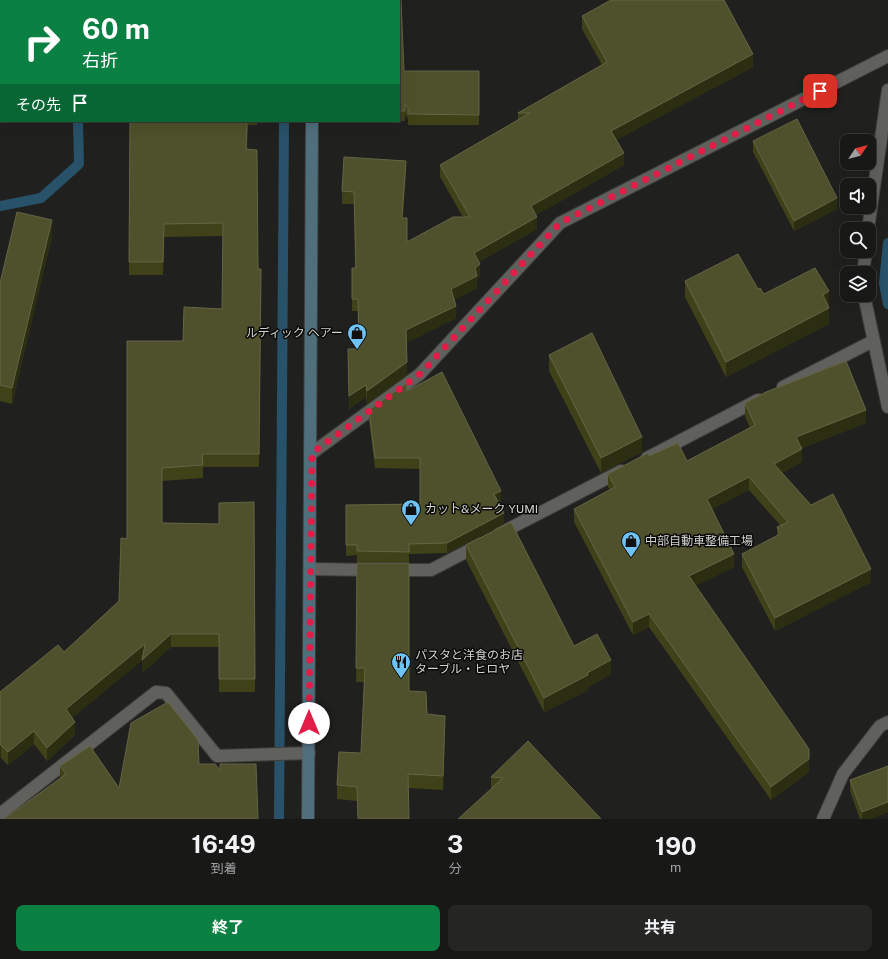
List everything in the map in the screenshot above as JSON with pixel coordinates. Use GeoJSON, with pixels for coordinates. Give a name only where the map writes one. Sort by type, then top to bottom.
{"type":"FeatureCollection","features":[{"type":"Feature","properties":{"kind":"street"},"geometry":{"type":"LineString","coordinates":[[312,453],[420,374],[560,223],[888,56]]}},
{"type":"Feature","properties":{"kind":"street"},"geometry":{"type":"LineString","coordinates":[[869,222],[888,90]]}},
{"type":"Feature","properties":{"kind":"street"},"geometry":{"type":"LineString","coordinates":[[308,819],[312,453],[312,122]]}},
{"type":"Feature","properties":{"kind":"street"},"geometry":{"type":"LineString","coordinates":[[865,302],[888,406]]}},
{"type":"Feature","properties":{"kind":"street"},"geometry":{"type":"LineString","coordinates":[[310,570],[431,570],[873,341]]}},
{"type":"Feature","properties":{"kind":"street"},"geometry":{"type":"LineString","coordinates":[[0,814],[156,692],[166,693],[216,756],[309,753]]}},
{"type":"Feature","properties":{"kind":"street"},"geometry":{"type":"LineString","coordinates":[[823,819],[843,774],[880,726],[888,722]]}},
{"type":"Feature","properties":{"kind":"building"},"geometry":{"type":"Polygon","coordinates":[[[400,0],[404,71],[479,71],[479,115],[408,114],[408,108],[405,104],[405,111],[400,111],[400,0]]]}},
{"type":"Feature","properties":{"kind":"building"},"geometry":{"type":"Polygon","coordinates":[[[611,0],[724,0],[753,54],[611,131],[624,153],[531,206],[537,217],[474,253],[480,264],[475,268],[477,276],[451,289],[456,306],[406,330],[407,362],[367,391],[366,385],[349,396],[348,349],[359,349],[358,299],[352,299],[352,268],[356,268],[354,192],[342,191],[344,157],[406,161],[402,218],[407,218],[407,242],[453,217],[470,217],[440,165],[530,113],[518,113],[607,62],[582,16],[611,0]]]}},
{"type":"Feature","properties":{"kind":"building"},"geometry":{"type":"Polygon","coordinates":[[[797,119],[837,198],[794,221],[753,141],[797,119]]]}},
{"type":"Feature","properties":{"kind":"building"},"geometry":{"type":"Polygon","coordinates":[[[130,122],[247,122],[246,149],[257,150],[258,269],[261,269],[259,454],[202,454],[203,465],[162,468],[162,523],[219,524],[219,503],[254,502],[255,679],[219,679],[219,634],[171,634],[142,660],[145,644],[66,709],[75,722],[47,748],[34,731],[8,752],[0,745],[0,692],[58,645],[64,652],[119,601],[121,538],[127,539],[127,341],[183,341],[184,307],[222,309],[223,223],[164,224],[163,262],[129,262],[130,122]]]}},
{"type":"Feature","properties":{"kind":"building"},"geometry":{"type":"Polygon","coordinates":[[[17,212],[52,220],[12,388],[0,385],[0,283],[17,212]]]}},
{"type":"Feature","properties":{"kind":"building"},"geometry":{"type":"Polygon","coordinates":[[[738,254],[758,289],[760,288],[764,294],[815,268],[829,291],[823,295],[829,308],[726,362],[685,281],[738,254]]]}},
{"type":"Feature","properties":{"kind":"building"},"geometry":{"type":"Polygon","coordinates":[[[592,333],[642,437],[601,458],[549,355],[592,333]]]}},
{"type":"Feature","properties":{"kind":"building"},"geometry":{"type":"Polygon","coordinates":[[[846,361],[866,410],[796,437],[802,449],[774,464],[811,505],[833,494],[871,569],[775,618],[742,554],[780,534],[777,527],[788,522],[749,477],[707,499],[734,554],[689,576],[809,749],[809,759],[771,787],[649,614],[633,622],[574,509],[615,487],[608,474],[648,453],[649,456],[678,443],[687,461],[755,425],[745,403],[766,392],[846,361]]]}},
{"type":"Feature","properties":{"kind":"building"},"geometry":{"type":"Polygon","coordinates":[[[442,372],[501,491],[494,494],[504,513],[447,543],[409,544],[409,552],[357,551],[357,545],[346,545],[346,505],[420,504],[420,458],[375,458],[369,410],[407,383],[407,391],[442,372]]]}},
{"type":"Feature","properties":{"kind":"building"},"geometry":{"type":"Polygon","coordinates":[[[511,522],[574,646],[597,634],[611,660],[587,673],[588,675],[544,698],[466,545],[511,522]]]}},
{"type":"Feature","properties":{"kind":"building"},"geometry":{"type":"Polygon","coordinates":[[[357,563],[409,563],[409,691],[426,692],[427,714],[445,716],[443,776],[408,774],[409,819],[358,819],[357,787],[337,785],[339,752],[361,753],[365,668],[356,668],[357,563]]]}},
{"type":"Feature","properties":{"kind":"building"},"geometry":{"type":"Polygon","coordinates":[[[168,702],[198,740],[199,764],[215,764],[220,770],[220,764],[256,764],[258,819],[4,819],[66,774],[60,766],[90,746],[119,788],[131,723],[168,702]]]}},
{"type":"Feature","properties":{"kind":"building"},"geometry":{"type":"Polygon","coordinates":[[[528,741],[601,819],[458,819],[503,778],[491,777],[528,741]]]}},
{"type":"Feature","properties":{"kind":"building"},"geometry":{"type":"Polygon","coordinates":[[[888,766],[888,802],[862,812],[850,780],[888,766]]]}},
{"type":"Feature","properties":{"kind":"waterway"},"geometry":{"type":"LineString","coordinates":[[0,206],[41,198],[79,164],[78,122]]}},
{"type":"Feature","properties":{"kind":"waterway"},"geometry":{"type":"LineString","coordinates":[[279,819],[284,122]]}},
{"type":"Feature","properties":{"kind":"waterway"},"geometry":{"type":"LineString","coordinates":[[888,243],[884,283],[888,304]]}},
{"type":"Feature","properties":{"kind":"place","name":"ルディック ヘアー"},"geometry":{"type":"Point","coordinates":[357,350]}},
{"type":"Feature","properties":{"kind":"place","name":"カット&メーク YUMI"},"geometry":{"type":"Point","coordinates":[411,526]}},
{"type":"Feature","properties":{"kind":"place","name":"中部自動車整備工場"},"geometry":{"type":"Point","coordinates":[631,558]}},
{"type":"Feature","properties":{"kind":"place","name":"パスタと洋食のお店 ターブル・ヒロヤ"},"geometry":{"type":"Point","coordinates":[401,679]}},
{"type":"Feature","properties":{"kind":"route"},"geometry":{"type":"LineString","coordinates":[[309,723],[312,453],[420,374],[560,223],[820,91]]}}]}
